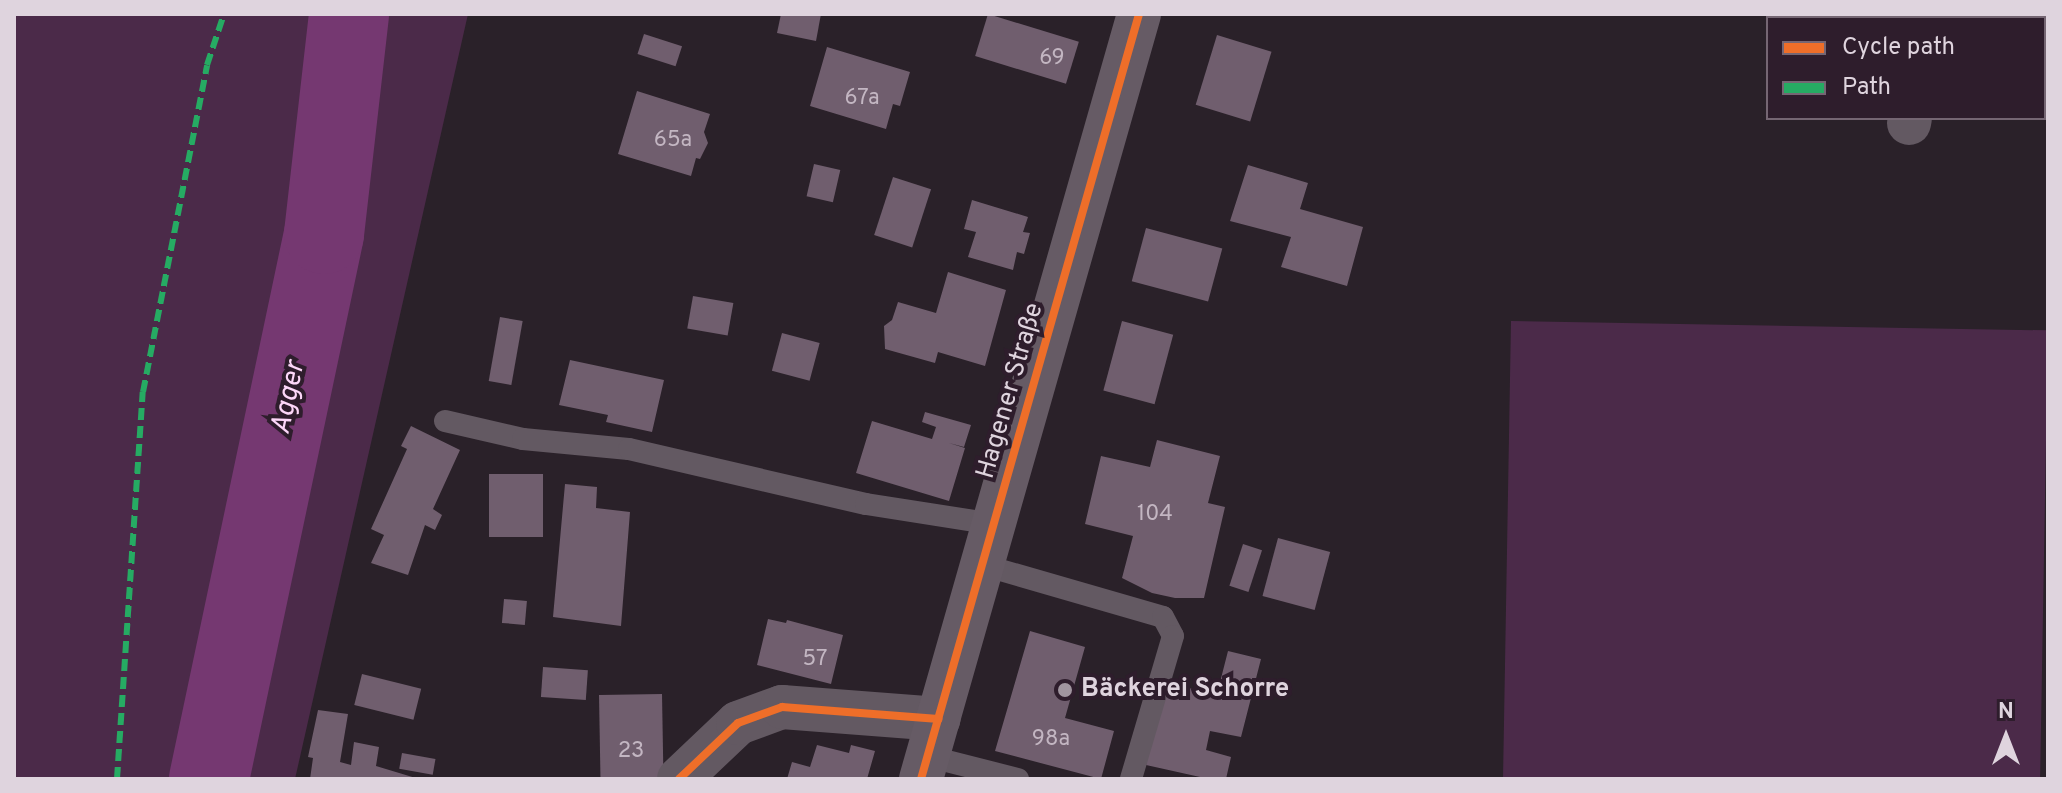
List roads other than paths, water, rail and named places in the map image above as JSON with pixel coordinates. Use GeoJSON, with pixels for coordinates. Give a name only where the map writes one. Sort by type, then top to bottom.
{"type":"FeatureCollection","features":[{"type":"Feature","properties":{"kind":"main road","name":"Hagener Straße"},"geometry":{"type":"LineString","coordinates":[[929,752],[1139,14]]}},
{"type":"Feature","properties":{"kind":"street"},"geometry":{"type":"LineString","coordinates":[[679,779],[738,723],[782,707],[929,752]]}},
{"type":"Feature","properties":{"kind":"lane"},"geometry":{"type":"LineString","coordinates":[[445,421],[523,439],[629,449],[866,504],[989,545],[1163,617],[1173,636],[1131,779]]}},
{"type":"Feature","properties":{"kind":"lane"},"geometry":{"type":"LineString","coordinates":[[929,752],[1018,779]]}},
{"type":"Feature","properties":{"kind":"waterway","name":"Agger"},"geometry":{"type":"LineString","coordinates":[[209,779],[324,234],[349,14]]}},
{"type":"Feature","properties":{"kind":"place","name":"Bäckerei Schorre"},"geometry":{"type":"Point","coordinates":[1065,690]}}]}
